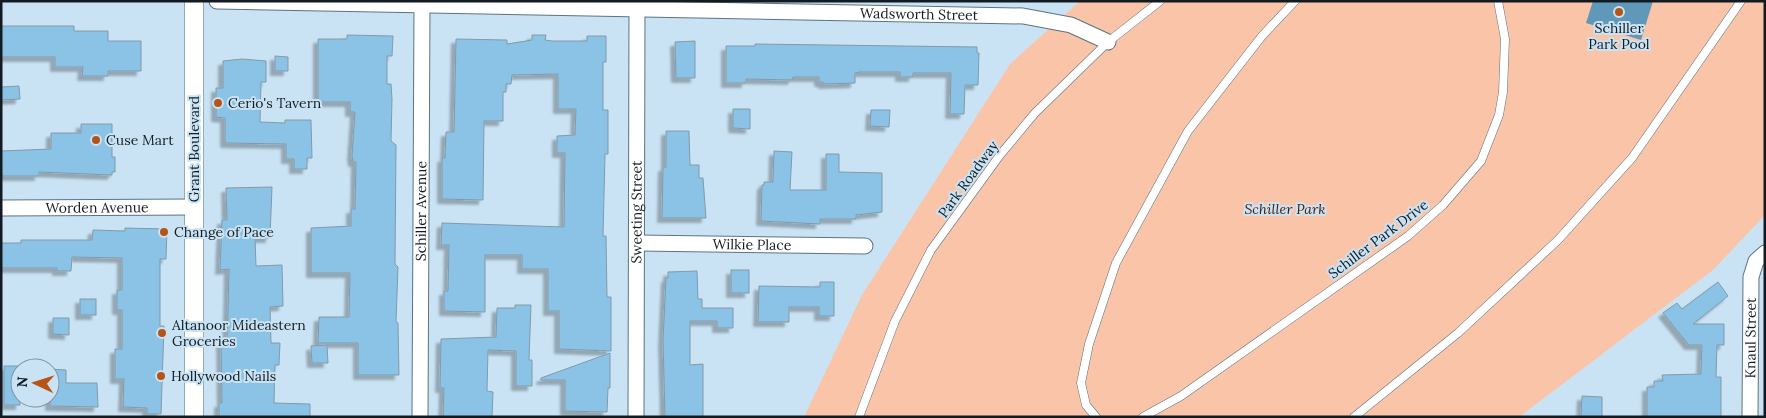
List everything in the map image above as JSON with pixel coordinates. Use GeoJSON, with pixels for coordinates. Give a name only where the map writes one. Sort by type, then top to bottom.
{"type":"FeatureCollection","features":[{"type":"Feature","properties":{"kind":"street","name":"Grant Boulevard"},"geometry":{"type":"LineString","coordinates":[[194,1],[194,417]]}},
{"type":"Feature","properties":{"kind":"street","name":"Wadsworth Street"},"geometry":{"type":"LineString","coordinates":[[217,1],[422,5],[548,4],[637,8],[1024,9],[1071,25],[1108,42]]}},
{"type":"Feature","properties":{"kind":"street","name":"Schiller Avenue"},"geometry":{"type":"LineString","coordinates":[[420,417],[422,5]]}},
{"type":"Feature","properties":{"kind":"street","name":"Sweeting Street"},"geometry":{"type":"LineString","coordinates":[[636,417],[638,243],[637,8]]}},
{"type":"Feature","properties":{"kind":"street","name":"Worden Avenue"},"geometry":{"type":"LineString","coordinates":[[1,208],[194,207]]}},
{"type":"Feature","properties":{"kind":"street","name":"Wilkie Place"},"geometry":{"type":"LineString","coordinates":[[638,243],[865,246]]}},
{"type":"Feature","properties":{"kind":"street","name":"Knaul Street"},"geometry":{"type":"LineString","coordinates":[[1750,417],[1750,277],[1760,257]]}},
{"type":"Feature","properties":{"kind":"lane","name":"Park Roadway"},"geometry":{"type":"LineString","coordinates":[[859,417],[895,321],[931,250],[1000,155],[1035,114],[1108,42],[1160,1]]}},
{"type":"Feature","properties":{"kind":"lane"},"geometry":{"type":"LineString","coordinates":[[1096,417],[1086,405],[1081,384],[1089,344],[1116,262],[1188,131],[1262,36],[1295,1]]}},
{"type":"Feature","properties":{"kind":"lane","name":"Schiller Park Drive"},"geometry":{"type":"LineString","coordinates":[[1143,417],[1181,396],[1408,236],[1443,205],[1481,161],[1499,115],[1503,92],[1505,39],[1498,1]]}},
{"type":"Feature","properties":{"kind":"lane"},"geometry":{"type":"LineString","coordinates":[[1354,417],[1458,334],[1558,240],[1632,158],[1741,1]]}},
{"type":"Feature","properties":{"kind":"green space","name":"Schiller Park"},"geometry":{"type":"Polygon","coordinates":[[[1080,1],[1765,1],[1765,215],[1713,270],[1519,417],[804,417],[862,295],[1010,64],[1080,1]]]}},
{"type":"Feature","properties":{"kind":"water","name":"Schiller Park Pool"},"geometry":{"type":"Polygon","coordinates":[[[1593,1],[1653,1],[1641,40],[1586,23],[1593,1]]]}},
{"type":"Feature","properties":{"kind":"building"},"geometry":{"type":"Polygon","coordinates":[[[1,26],[74,26],[74,31],[108,31],[108,41],[141,41],[141,71],[108,71],[108,76],[82,76],[83,67],[55,67],[55,57],[1,57],[1,26]]]}},
{"type":"Feature","properties":{"kind":"building"},"geometry":{"type":"Polygon","coordinates":[[[347,35],[393,36],[392,56],[387,56],[387,84],[391,84],[391,141],[396,145],[395,264],[398,267],[396,322],[398,323],[399,375],[358,375],[358,343],[318,343],[319,317],[349,317],[350,273],[311,273],[311,228],[351,226],[351,209],[355,209],[356,162],[353,162],[352,156],[355,112],[350,112],[350,102],[318,102],[318,39],[347,39],[347,35]]]}},
{"type":"Feature","properties":{"kind":"building"},"geometry":{"type":"Polygon","coordinates":[[[532,35],[546,35],[545,40],[552,41],[587,41],[587,36],[606,36],[606,62],[603,62],[603,110],[608,110],[608,154],[605,154],[603,236],[606,236],[607,297],[611,297],[611,351],[559,349],[559,311],[548,311],[548,269],[522,269],[522,255],[485,255],[485,312],[444,311],[444,291],[448,291],[449,245],[441,245],[442,223],[564,227],[565,153],[557,153],[557,136],[575,135],[576,109],[558,109],[558,74],[512,75],[511,84],[506,84],[506,92],[503,92],[503,121],[484,121],[483,200],[442,199],[442,158],[445,158],[446,132],[454,132],[456,39],[507,40],[507,44],[532,40],[532,35]]]}},
{"type":"Feature","properties":{"kind":"building"},"geometry":{"type":"Polygon","coordinates":[[[695,41],[695,78],[676,78],[675,42],[695,41]]]}},
{"type":"Feature","properties":{"kind":"building"},"geometry":{"type":"Polygon","coordinates":[[[755,44],[977,47],[977,53],[979,53],[978,85],[965,85],[964,114],[950,114],[951,73],[913,73],[913,77],[900,77],[900,72],[860,72],[855,73],[855,83],[823,84],[823,82],[819,82],[819,77],[793,77],[792,80],[746,79],[746,83],[726,83],[726,46],[755,46],[755,44]]]}},
{"type":"Feature","properties":{"kind":"building"},"geometry":{"type":"Polygon","coordinates":[[[275,56],[288,57],[288,71],[275,71],[275,56]]]}},
{"type":"Feature","properties":{"kind":"building"},"geometry":{"type":"Polygon","coordinates":[[[242,59],[266,61],[266,82],[261,82],[260,122],[285,123],[285,120],[311,120],[312,158],[307,158],[307,169],[294,169],[294,159],[286,159],[286,144],[225,143],[225,118],[216,117],[216,88],[223,88],[223,61],[242,59]]]}},
{"type":"Feature","properties":{"kind":"building"},"geometry":{"type":"Polygon","coordinates":[[[19,86],[20,99],[1,100],[1,87],[19,86]]]}},
{"type":"Feature","properties":{"kind":"building"},"geometry":{"type":"Polygon","coordinates":[[[733,109],[750,109],[750,129],[733,128],[733,109]]]}},
{"type":"Feature","properties":{"kind":"building"},"geometry":{"type":"Polygon","coordinates":[[[871,110],[890,110],[889,127],[870,126],[871,110]]]}},
{"type":"Feature","properties":{"kind":"building"},"geometry":{"type":"Polygon","coordinates":[[[81,124],[112,124],[112,157],[115,157],[115,172],[112,172],[112,175],[39,172],[39,176],[1,176],[1,151],[51,149],[51,133],[81,133],[81,124]]]}},
{"type":"Feature","properties":{"kind":"building"},"geometry":{"type":"Polygon","coordinates":[[[666,131],[689,131],[690,165],[699,165],[699,178],[703,178],[706,218],[662,218],[663,167],[666,167],[666,131]]]}},
{"type":"Feature","properties":{"kind":"building"},"geometry":{"type":"Polygon","coordinates":[[[774,151],[792,152],[790,190],[826,190],[826,154],[839,154],[839,172],[882,173],[882,212],[856,215],[856,219],[820,219],[820,224],[761,221],[762,185],[764,185],[764,182],[773,182],[774,151]]]}},
{"type":"Feature","properties":{"kind":"building"},"geometry":{"type":"Polygon","coordinates":[[[272,187],[270,238],[255,238],[256,266],[282,265],[283,306],[270,307],[271,343],[280,343],[279,365],[275,365],[274,403],[310,404],[310,417],[219,417],[219,403],[222,403],[221,340],[227,341],[228,312],[229,269],[220,270],[222,220],[227,220],[226,188],[272,187]]]}},
{"type":"Feature","properties":{"kind":"building"},"geometry":{"type":"Polygon","coordinates":[[[125,228],[167,229],[166,259],[160,259],[160,326],[164,326],[161,414],[147,414],[147,408],[123,407],[124,379],[115,379],[115,349],[122,349],[122,310],[117,310],[117,290],[122,290],[122,258],[72,257],[71,271],[57,271],[57,268],[1,268],[1,243],[21,243],[21,240],[92,240],[93,230],[125,231],[125,228]]]}},
{"type":"Feature","properties":{"kind":"building"},"geometry":{"type":"Polygon","coordinates":[[[731,270],[749,270],[749,293],[731,293],[731,270]]]}},
{"type":"Feature","properties":{"kind":"building"},"geometry":{"type":"Polygon","coordinates":[[[697,271],[698,299],[702,299],[702,308],[733,308],[733,328],[717,328],[717,321],[690,321],[690,365],[703,364],[703,417],[665,417],[663,341],[666,278],[668,278],[668,272],[697,271]]]}},
{"type":"Feature","properties":{"kind":"building"},"geometry":{"type":"Polygon","coordinates":[[[820,282],[834,282],[834,316],[819,316],[819,307],[789,307],[789,322],[758,322],[759,286],[820,287],[820,282]]]}},
{"type":"Feature","properties":{"kind":"building"},"geometry":{"type":"Polygon","coordinates":[[[1718,282],[1728,296],[1693,324],[1724,324],[1724,345],[1717,345],[1716,377],[1721,377],[1721,417],[1647,417],[1647,387],[1654,387],[1654,381],[1663,381],[1662,375],[1701,374],[1702,345],[1689,345],[1663,313],[1677,303],[1682,309],[1718,282]]]}},
{"type":"Feature","properties":{"kind":"building"},"geometry":{"type":"Polygon","coordinates":[[[80,299],[96,299],[96,315],[80,315],[80,299]]]}},
{"type":"Feature","properties":{"kind":"building"},"geometry":{"type":"Polygon","coordinates":[[[515,305],[531,305],[529,360],[532,360],[532,386],[516,386],[516,351],[488,350],[487,391],[493,392],[492,417],[443,417],[444,388],[440,388],[441,339],[496,337],[497,308],[515,308],[515,305]]]}},
{"type":"Feature","properties":{"kind":"building"},"geometry":{"type":"Polygon","coordinates":[[[53,318],[69,318],[69,335],[53,334],[53,318]]]}},
{"type":"Feature","properties":{"kind":"building"},"geometry":{"type":"Polygon","coordinates":[[[327,345],[328,363],[312,363],[311,346],[327,345]]]}},
{"type":"Feature","properties":{"kind":"building"},"geometry":{"type":"Polygon","coordinates":[[[610,353],[610,388],[608,388],[607,412],[565,411],[565,380],[541,380],[541,378],[610,353]]]}},
{"type":"Feature","properties":{"kind":"building"},"geometry":{"type":"Polygon","coordinates":[[[4,366],[10,366],[10,405],[4,405],[4,366]]]}},
{"type":"Feature","properties":{"kind":"building"},"geometry":{"type":"Polygon","coordinates":[[[60,370],[66,370],[66,383],[97,383],[98,407],[60,406],[60,370]]]}},
{"type":"Feature","properties":{"kind":"building"},"geometry":{"type":"Polygon","coordinates":[[[1582,396],[1602,397],[1602,417],[1581,417],[1582,396]]]}},
{"type":"Feature","properties":{"kind":"place","name":"Schiller Park Pool"},"geometry":{"type":"Point","coordinates":[1619,12]}},
{"type":"Feature","properties":{"kind":"place","name":"Cerio's Tavern"},"geometry":{"type":"Point","coordinates":[218,103]}},
{"type":"Feature","properties":{"kind":"place","name":"Cuse Mart"},"geometry":{"type":"Point","coordinates":[96,140]}},
{"type":"Feature","properties":{"kind":"place","name":"Change of Pace"},"geometry":{"type":"Point","coordinates":[164,232]}},
{"type":"Feature","properties":{"kind":"place","name":"Altanoor Mideastern Groceries"},"geometry":{"type":"Point","coordinates":[162,333]}},
{"type":"Feature","properties":{"kind":"place","name":"Hollywood Nails"},"geometry":{"type":"Point","coordinates":[161,376]}}]}
